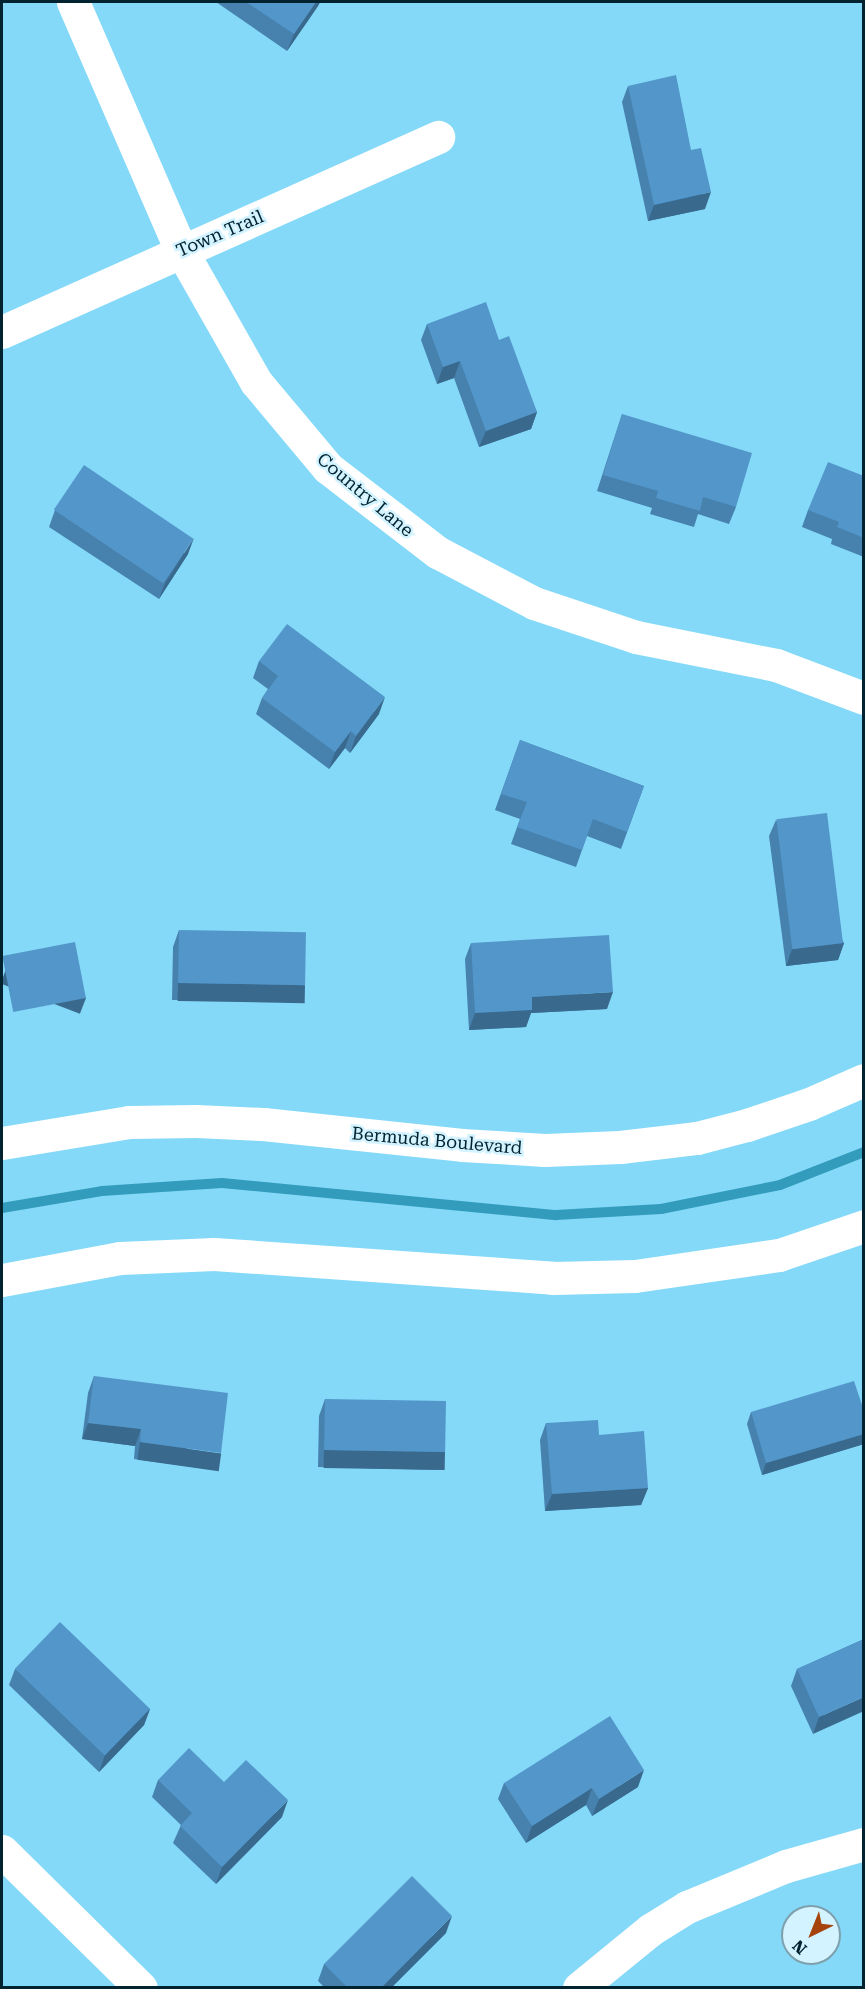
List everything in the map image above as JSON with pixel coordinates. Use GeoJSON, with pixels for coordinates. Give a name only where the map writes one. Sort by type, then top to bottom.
{"type":"FeatureCollection","features":[{"type":"Feature","properties":{"kind":"street","name":"Country Lane"},"geometry":{"type":"LineString","coordinates":[[73,2],[181,250],[256,382],[289,426],[328,468],[437,552],[534,603],[583,622],[636,638],[776,666],[864,698]]}},
{"type":"Feature","properties":{"kind":"street","name":"Town Trail"},"geometry":{"type":"LineString","coordinates":[[2,332],[438,137]]}},
{"type":"Feature","properties":{"kind":"street","name":"Bermuda Boulevard"},"geometry":{"type":"LineString","coordinates":[[2,1143],[129,1122],[196,1121],[263,1124],[474,1146],[545,1150],[620,1147],[697,1138],[747,1125],[809,1104],[864,1080]]}},
{"type":"Feature","properties":{"kind":"street"},"geometry":{"type":"LineString","coordinates":[[2,1280],[120,1258],[214,1254],[553,1278],[635,1276],[779,1255],[864,1226]]}},
{"type":"Feature","properties":{"kind":"street"},"geometry":{"type":"LineString","coordinates":[[579,1988],[650,1930],[687,1907],[786,1866],[864,1844]]}},
{"type":"Feature","properties":{"kind":"street"},"geometry":{"type":"LineString","coordinates":[[2,1851],[141,1988]]}},
{"type":"Feature","properties":{"kind":"building"},"geometry":{"type":"Polygon","coordinates":[[[246,2],[316,2],[294,34],[246,2]]]}},
{"type":"Feature","properties":{"kind":"building"},"geometry":{"type":"Polygon","coordinates":[[[676,75],[691,150],[701,148],[711,192],[654,205],[628,86],[676,75]]]}},
{"type":"Feature","properties":{"kind":"building"},"geometry":{"type":"Polygon","coordinates":[[[486,302],[499,340],[509,336],[537,412],[486,431],[460,361],[443,367],[427,324],[486,302]]]}},
{"type":"Feature","properties":{"kind":"building"},"geometry":{"type":"Polygon","coordinates":[[[622,414],[752,453],[736,507],[703,497],[700,511],[656,498],[658,491],[603,475],[622,414]]]}},
{"type":"Feature","properties":{"kind":"building"},"geometry":{"type":"Polygon","coordinates":[[[828,462],[864,476],[864,538],[837,527],[839,522],[808,510],[828,462]]]}},
{"type":"Feature","properties":{"kind":"building"},"geometry":{"type":"Polygon","coordinates":[[[84,465],[193,539],[163,584],[54,510],[84,465]]]}},
{"type":"Feature","properties":{"kind":"building"},"geometry":{"type":"Polygon","coordinates":[[[287,624],[385,697],[356,736],[351,731],[335,752],[262,698],[278,676],[259,661],[287,624]]]}},
{"type":"Feature","properties":{"kind":"building"},"geometry":{"type":"Polygon","coordinates":[[[520,740],[644,786],[627,832],[593,819],[582,850],[517,827],[527,802],[501,794],[520,740]]]}},
{"type":"Feature","properties":{"kind":"building"},"geometry":{"type":"Polygon","coordinates":[[[827,813],[843,943],[792,949],[776,819],[827,813]]]}},
{"type":"Feature","properties":{"kind":"building"},"geometry":{"type":"Polygon","coordinates":[[[179,930],[306,932],[305,985],[178,983],[179,930]]]}},
{"type":"Feature","properties":{"kind":"building"},"geometry":{"type":"Polygon","coordinates":[[[609,935],[613,992],[532,997],[532,1010],[475,1013],[471,943],[609,935]]]}},
{"type":"Feature","properties":{"kind":"building"},"geometry":{"type":"Polygon","coordinates":[[[75,942],[86,998],[13,1012],[2,956],[75,942]]]}},
{"type":"Feature","properties":{"kind":"building"},"geometry":{"type":"Polygon","coordinates":[[[94,1376],[228,1393],[221,1453],[140,1442],[141,1429],[88,1423],[94,1376]]]}},
{"type":"Feature","properties":{"kind":"building"},"geometry":{"type":"Polygon","coordinates":[[[854,1381],[864,1411],[864,1434],[766,1463],[751,1412],[854,1381]]]}},
{"type":"Feature","properties":{"kind":"building"},"geometry":{"type":"Polygon","coordinates":[[[325,1399],[446,1401],[445,1452],[324,1450],[325,1399]]]}},
{"type":"Feature","properties":{"kind":"building"},"geometry":{"type":"Polygon","coordinates":[[[598,1420],[599,1435],[644,1431],[648,1488],[552,1494],[546,1423],[598,1420]]]}},
{"type":"Feature","properties":{"kind":"building"},"geometry":{"type":"Polygon","coordinates":[[[60,1622],[150,1709],[105,1756],[15,1669],[60,1622]]]}},
{"type":"Feature","properties":{"kind":"building"},"geometry":{"type":"Polygon","coordinates":[[[864,1639],[864,1697],[819,1717],[797,1669],[864,1639]]]}},
{"type":"Feature","properties":{"kind":"building"},"geometry":{"type":"Polygon","coordinates":[[[610,1716],[644,1770],[599,1799],[592,1788],[532,1826],[504,1783],[610,1716]]]}},
{"type":"Feature","properties":{"kind":"building"},"geometry":{"type":"Polygon","coordinates":[[[189,1748],[224,1782],[246,1760],[288,1800],[222,1867],[180,1826],[192,1813],[158,1780],[189,1748]]]}},
{"type":"Feature","properties":{"kind":"building"},"geometry":{"type":"Polygon","coordinates":[[[412,1876],[452,1916],[381,1988],[348,1988],[324,1964],[412,1876]]]}},
{"type":"Feature","properties":{"kind":"waterway"},"geometry":{"type":"LineString","coordinates":[[2,1208],[102,1191],[222,1183],[556,1215],[661,1209],[780,1185],[864,1152]]}}]}
